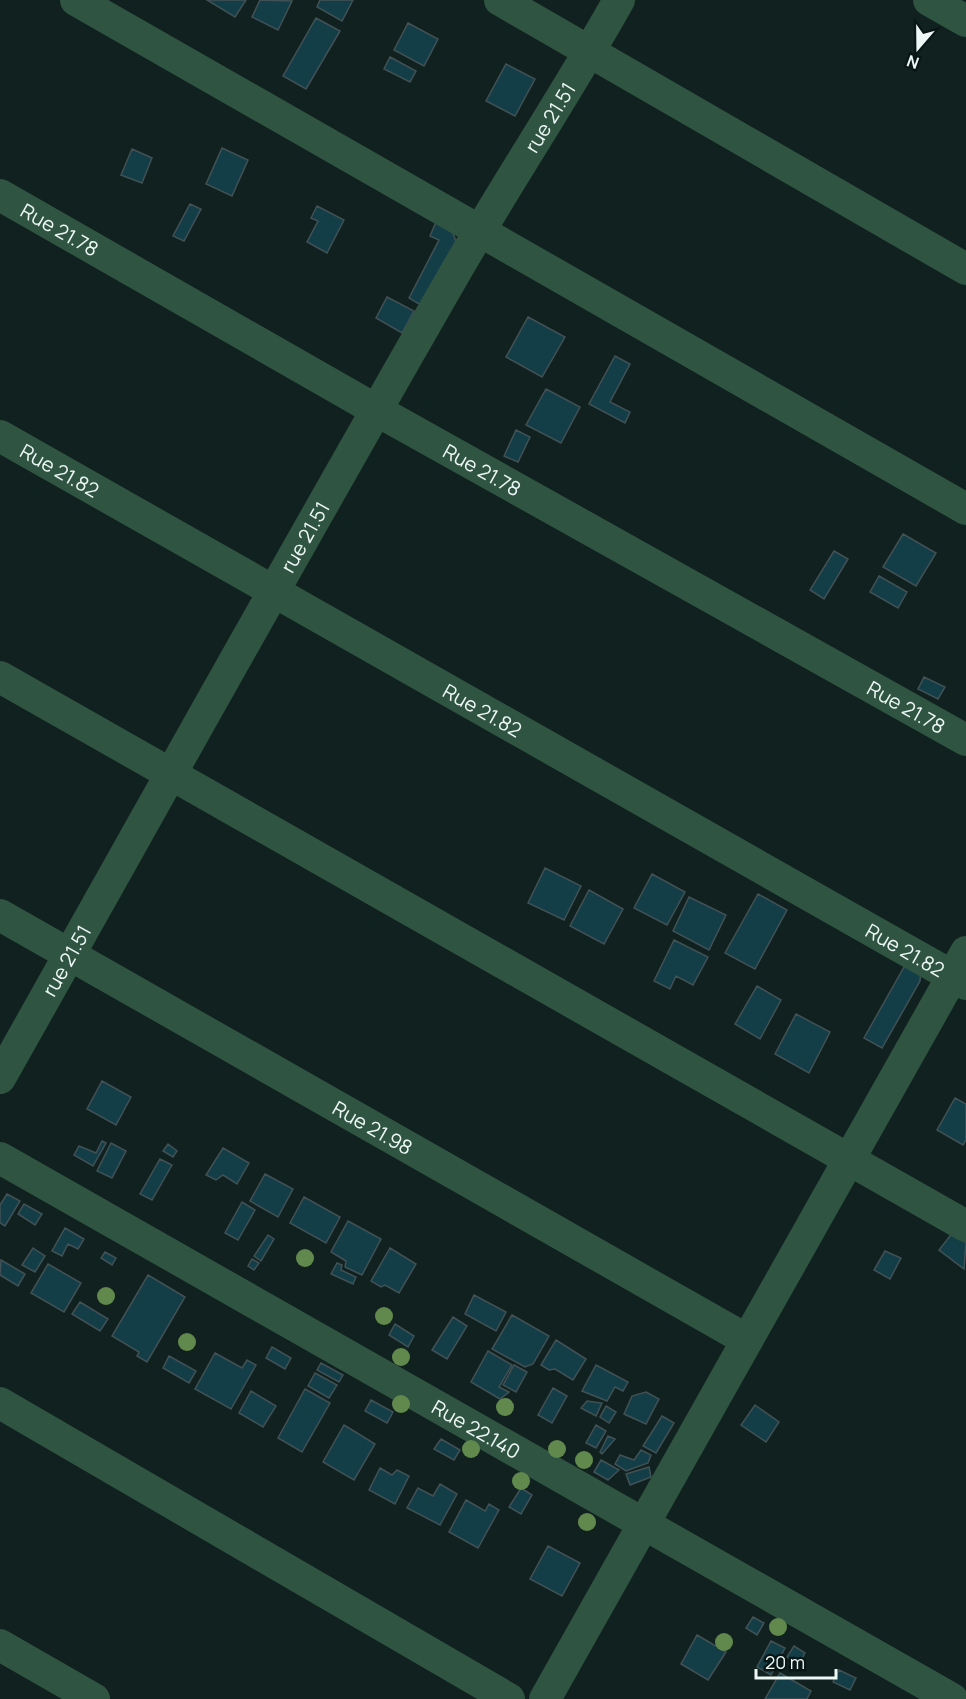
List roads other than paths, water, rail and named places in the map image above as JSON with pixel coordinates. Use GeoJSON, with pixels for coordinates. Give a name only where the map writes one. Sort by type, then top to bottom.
{"type":"FeatureCollection","features":[{"type":"Feature","properties":{"kind":"street"},"geometry":{"type":"LineString","coordinates":[[76,0],[966,509]]}},
{"type":"Feature","properties":{"kind":"street"},"geometry":{"type":"LineString","coordinates":[[500,0],[966,269]]}},
{"type":"Feature","properties":{"kind":"street","name":"rue 21.51"},"geometry":{"type":"LineString","coordinates":[[0,1078],[479,231],[590,52],[619,0]]}},
{"type":"Feature","properties":{"kind":"street"},"geometry":{"type":"LineString","coordinates":[[929,0],[966,21]]}},
{"type":"Feature","properties":{"kind":"street","name":"Rue 21.78"},"geometry":{"type":"LineString","coordinates":[[0,195],[376,411],[966,740]]}},
{"type":"Feature","properties":{"kind":"street","name":"Rue 21.82"},"geometry":{"type":"LineString","coordinates":[[0,436],[274,592],[962,971]]}},
{"type":"Feature","properties":{"kind":"street"},"geometry":{"type":"LineString","coordinates":[[0,677],[966,1226]]}},
{"type":"Feature","properties":{"kind":"street","name":"Rue 21.98"},"geometry":{"type":"LineString","coordinates":[[0,915],[747,1340]]}},
{"type":"Feature","properties":{"kind":"street"},"geometry":{"type":"LineString","coordinates":[[545,1699],[850,1159],[962,971]]}},
{"type":"Feature","properties":{"kind":"street","name":"Rue 22.140"},"geometry":{"type":"LineString","coordinates":[[0,1158],[643,1526],[952,1699]]}},
{"type":"Feature","properties":{"kind":"street"},"geometry":{"type":"LineString","coordinates":[[0,1403],[508,1699]]}},
{"type":"Feature","properties":{"kind":"street"},"geometry":{"type":"LineString","coordinates":[[0,1645],[94,1699]]}}]}
